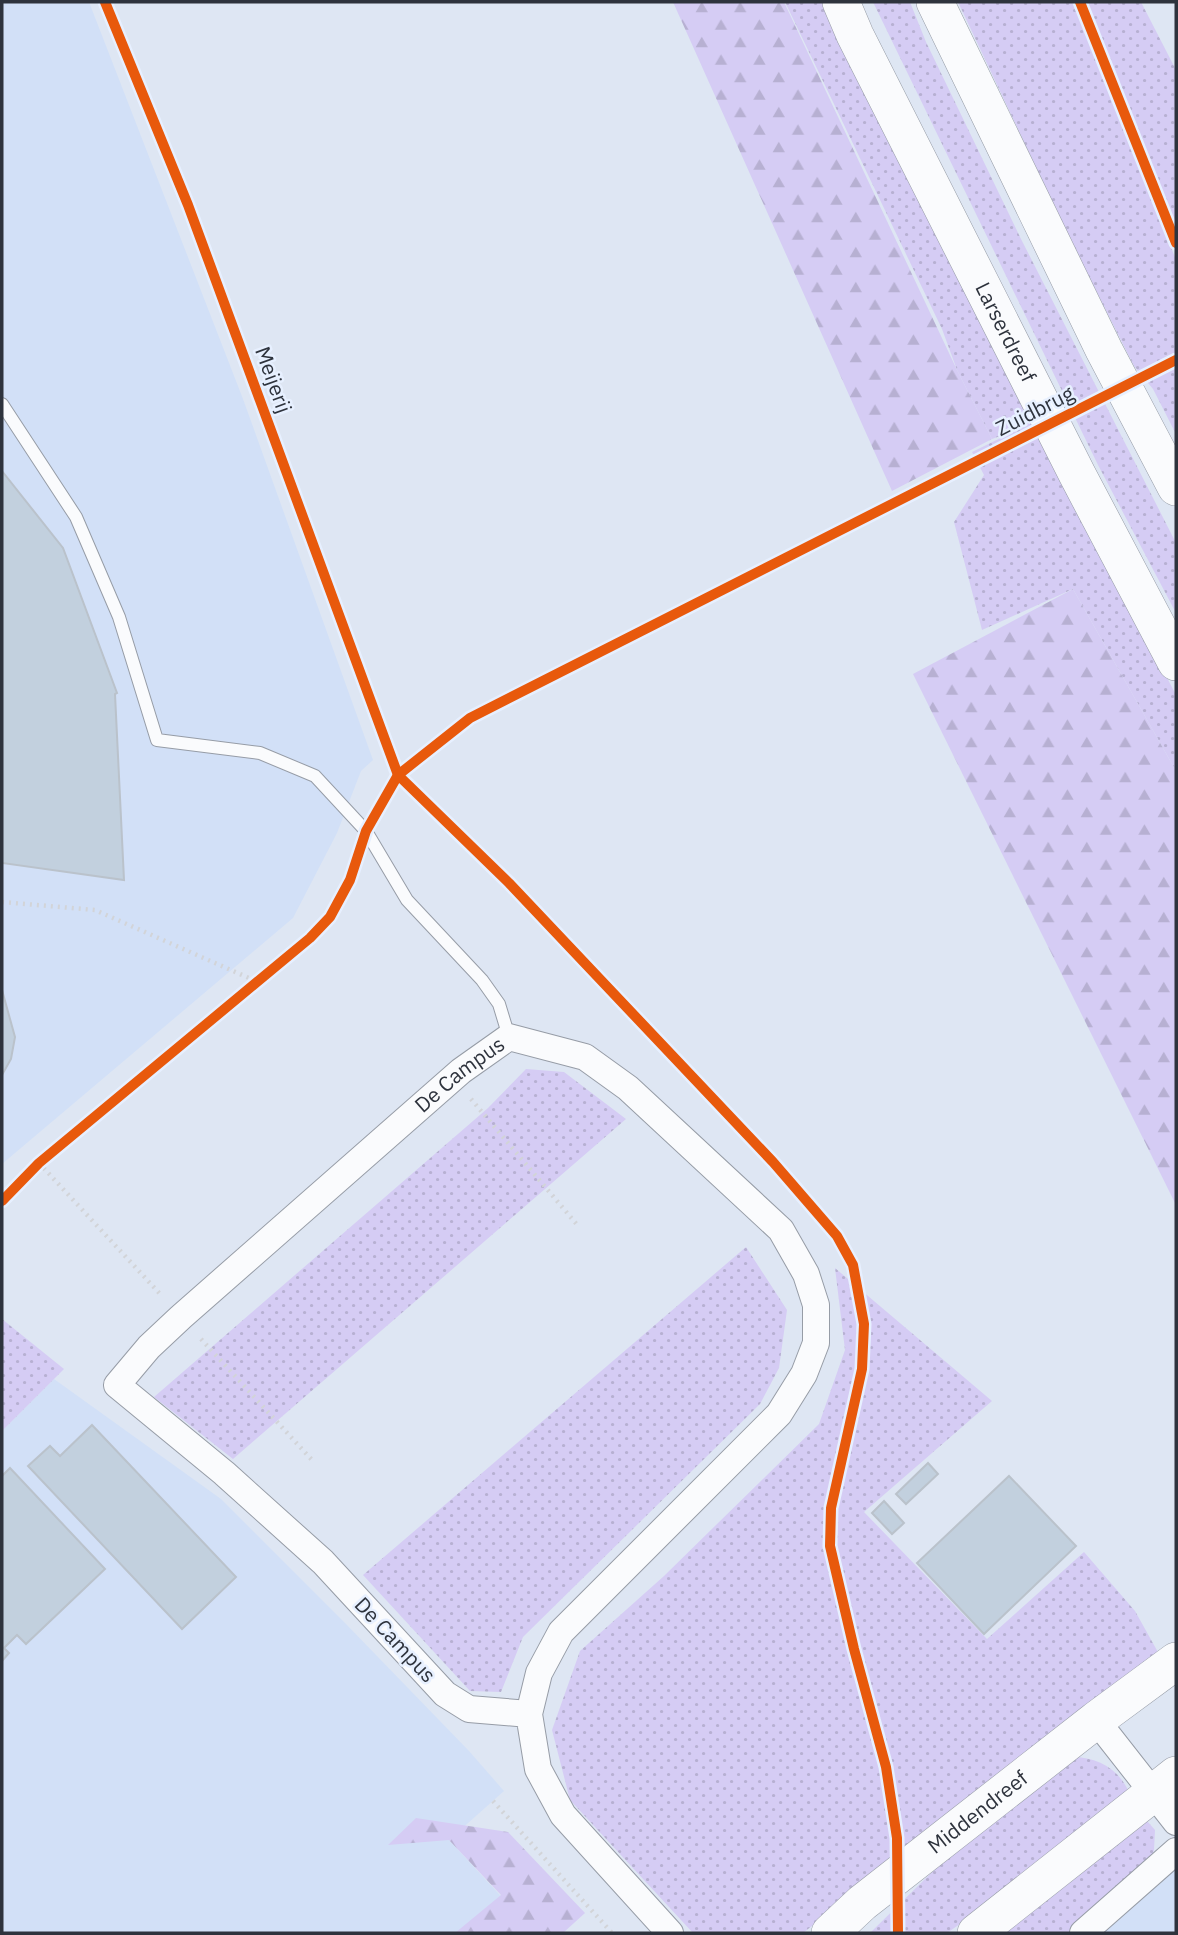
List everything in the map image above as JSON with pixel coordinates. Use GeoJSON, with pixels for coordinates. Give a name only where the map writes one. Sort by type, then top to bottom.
{"type":"FeatureCollection","features":[{"type":"Feature","properties":{"kind":"main road","name":"Larserdreef"},"geometry":{"type":"LineString","coordinates":[[841,2],[855,35],[1052,427],[1176,662]]}},
{"type":"Feature","properties":{"kind":"main road"},"geometry":{"type":"LineString","coordinates":[[935,2],[1104,350],[1176,487]]}},
{"type":"Feature","properties":{"kind":"main road","name":"Middendreef"},"geometry":{"type":"LineString","coordinates":[[830,1933],[862,1903],[1096,1720],[1176,1661]]}},
{"type":"Feature","properties":{"kind":"main road"},"geometry":{"type":"LineString","coordinates":[[976,1933],[1164,1784]]}},
{"type":"Feature","properties":{"kind":"street","name":"De Campus"},"geometry":{"type":"LineString","coordinates":[[528,1714],[469,1709],[445,1694],[323,1562],[224,1473],[117,1385],[181,1317],[454,1078],[509,1037],[585,1057],[628,1087],[781,1230],[806,1274],[816,1305],[816,1343],[804,1374],[779,1414],[561,1632],[539,1673],[528,1714],[538,1769],[563,1815],[670,1933]]}},
{"type":"Feature","properties":{"kind":"street"},"geometry":{"type":"LineString","coordinates":[[1096,1720],[1164,1784],[1176,1822]]}},
{"type":"Feature","properties":{"kind":"street"},"geometry":{"type":"LineString","coordinates":[[1086,1933],[1176,1851]]}},
{"type":"Feature","properties":{"kind":"lane"},"geometry":{"type":"LineString","coordinates":[[2,404],[76,517],[120,617],[157,740],[260,753],[315,776],[366,831],[407,900],[482,980],[499,1004],[509,1037]]}},
{"type":"Feature","properties":{"kind":"path"},"geometry":{"type":"LineString","coordinates":[[2,902],[95,910],[258,982]]}},
{"type":"Feature","properties":{"kind":"path"},"geometry":{"type":"LineString","coordinates":[[248,990],[268,973]]}},
{"type":"Feature","properties":{"kind":"path"},"geometry":{"type":"LineString","coordinates":[[454,1078],[579,1227]]}},
{"type":"Feature","properties":{"kind":"path"},"geometry":{"type":"LineString","coordinates":[[30,1172],[50,1154]]}},
{"type":"Feature","properties":{"kind":"path"},"geometry":{"type":"LineString","coordinates":[[39,1163],[312,1460]]}},
{"type":"Feature","properties":{"kind":"path"},"geometry":{"type":"LineString","coordinates":[[492,1801],[612,1933]]}},
{"type":"Feature","properties":{"kind":"shaded area"},"geometry":{"type":"Polygon","coordinates":[[[2,2],[89,2],[243,399],[373,760],[361,771],[337,833],[293,918],[2,1164],[2,2]]]}},
{"type":"Feature","properties":{"kind":"shaded area"},"geometry":{"type":"Polygon","coordinates":[[[54,1379],[221,1499],[346,1624],[504,1791],[449,1840],[535,1933],[2,1933],[2,1431],[54,1379]]]}},
{"type":"Feature","properties":{"kind":"shaded area"},"geometry":{"type":"Polygon","coordinates":[[[1176,1842],[1176,1933],[1070,1933],[1176,1842]]]}},
{"type":"Feature","properties":{"kind":"green space"},"geometry":{"type":"Polygon","coordinates":[[[673,2],[784,2],[992,439],[892,491],[673,2]]]}},
{"type":"Feature","properties":{"kind":"green space"},"geometry":{"type":"Polygon","coordinates":[[[785,2],[827,2],[945,251],[1176,695],[1176,771],[1073,589],[982,630],[954,522],[984,475],[972,452],[1019,429],[992,439],[785,2]]]}},
{"type":"Feature","properties":{"kind":"green space"},"geometry":{"type":"Polygon","coordinates":[[[873,2],[910,2],[926,42],[1021,239],[1176,543],[1176,613],[1098,465],[873,2]]]}},
{"type":"Feature","properties":{"kind":"green space"},"geometry":{"type":"Polygon","coordinates":[[[958,2],[1075,2],[1176,260],[1176,434],[1153,389],[1134,366],[1067,233],[958,2]]]}},
{"type":"Feature","properties":{"kind":"green space"},"geometry":{"type":"Polygon","coordinates":[[[1087,2],[1141,2],[1176,70],[1176,231],[1087,2]]]}},
{"type":"Feature","properties":{"kind":"green space"},"geometry":{"type":"Polygon","coordinates":[[[1073,589],[1176,771],[1176,1205],[913,674],[1073,589]]]}},
{"type":"Feature","properties":{"kind":"green space"},"geometry":{"type":"Polygon","coordinates":[[[526,1069],[564,1072],[626,1119],[233,1459],[154,1397],[488,1108],[526,1069]]]}},
{"type":"Feature","properties":{"kind":"green space"},"geometry":{"type":"Polygon","coordinates":[[[746,1247],[787,1310],[779,1368],[760,1404],[523,1637],[501,1692],[470,1691],[363,1575],[746,1247]]]}},
{"type":"Feature","properties":{"kind":"green space"},"geometry":{"type":"Polygon","coordinates":[[[835,1268],[992,1401],[864,1512],[987,1639],[1084,1552],[1135,1611],[1159,1654],[803,1933],[693,1933],[570,1800],[552,1730],[580,1651],[664,1576],[819,1424],[845,1350],[835,1268]]]}},
{"type":"Feature","properties":{"kind":"green space"},"geometry":{"type":"Polygon","coordinates":[[[2,1319],[64,1369],[2,1431],[2,1319]]]}},
{"type":"Feature","properties":{"kind":"green space"},"geometry":{"type":"Polygon","coordinates":[[[1072,1757],[1090,1759],[1105,1765],[1118,1776],[1128,1790],[1020,1882],[947,1933],[870,1933],[975,1830],[1072,1757]]]}},
{"type":"Feature","properties":{"kind":"green space"},"geometry":{"type":"Polygon","coordinates":[[[416,1818],[508,1832],[585,1913],[563,1933],[455,1933],[501,1895],[449,1840],[388,1845],[416,1818]]]}},
{"type":"Feature","properties":{"kind":"green space"},"geometry":{"type":"Polygon","coordinates":[[[1139,1821],[1148,1822],[1155,1830],[1154,1850],[1146,1870],[1070,1933],[997,1933],[1139,1821]]]}},
{"type":"Feature","properties":{"kind":"building"},"geometry":{"type":"Polygon","coordinates":[[[2,471],[63,548],[117,693],[124,880],[2,863],[2,471]]]}},
{"type":"Feature","properties":{"kind":"building"},"geometry":{"type":"Polygon","coordinates":[[[2,990],[15,1037],[11,1059],[2,1075],[2,990]]]}},
{"type":"Feature","properties":{"kind":"building"},"geometry":{"type":"Polygon","coordinates":[[[92,1425],[236,1577],[182,1629],[28,1466],[50,1446],[60,1456],[92,1425]]]}},
{"type":"Feature","properties":{"kind":"building"},"geometry":{"type":"Polygon","coordinates":[[[928,1463],[938,1474],[906,1504],[896,1494],[928,1463]]]}},
{"type":"Feature","properties":{"kind":"building"},"geometry":{"type":"Polygon","coordinates":[[[10,1468],[105,1569],[26,1644],[17,1635],[4,1648],[9,1653],[2,1661],[2,1476],[10,1468]]]}},
{"type":"Feature","properties":{"kind":"building"},"geometry":{"type":"Polygon","coordinates":[[[1009,1476],[1076,1546],[984,1634],[917,1563],[1009,1476]]]}},
{"type":"Feature","properties":{"kind":"building"},"geometry":{"type":"Polygon","coordinates":[[[884,1501],[904,1523],[892,1534],[872,1513],[884,1501]]]}},
{"type":"Feature","properties":{"kind":"cycle path","name":"Meijerij"},"geometry":{"type":"LineString","coordinates":[[105,2],[188,205],[398,775],[509,883],[773,1162],[837,1236],[853,1265],[864,1324],[862,1369],[831,1508],[830,1546],[886,1767],[897,1838],[898,1933]]}},
{"type":"Feature","properties":{"kind":"cycle path"},"geometry":{"type":"LineString","coordinates":[[1080,2],[1176,243]]}},
{"type":"Feature","properties":{"kind":"cycle path","name":"Zuidbrug"},"geometry":{"type":"LineString","coordinates":[[2,1201],[39,1163],[310,938],[330,917],[350,880],[366,831],[398,775],[470,718],[1176,360]]}}]}
